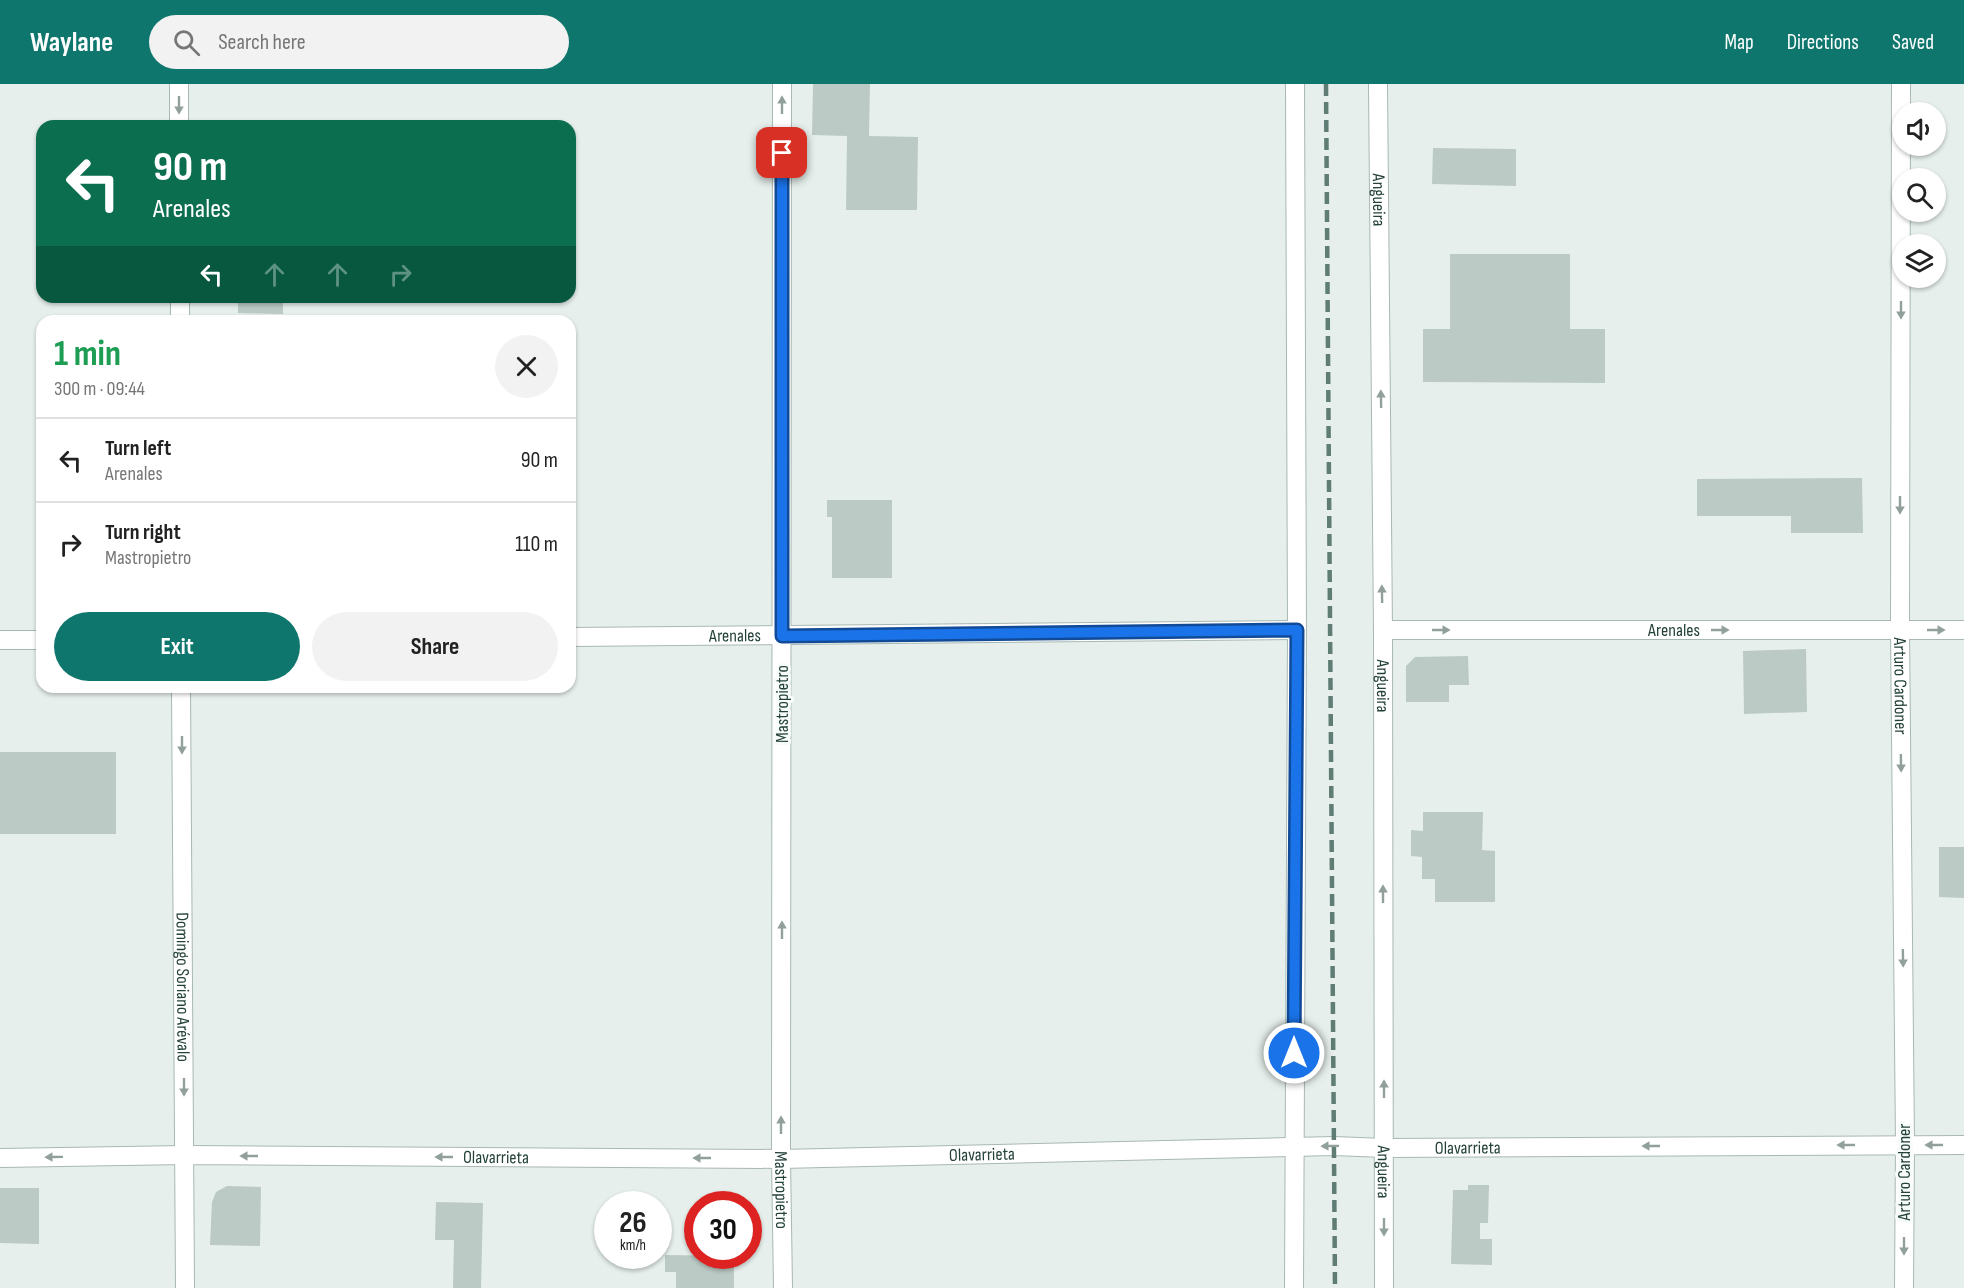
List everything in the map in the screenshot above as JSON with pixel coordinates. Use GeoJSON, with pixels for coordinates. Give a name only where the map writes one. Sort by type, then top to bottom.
{"type":"FeatureCollection","features":[{"type":"Feature","properties":{"kind":"street"},"geometry":{"type":"LineString","coordinates":[[179,84],[179,120]]}},
{"type":"Feature","properties":{"kind":"street","name":"Mastropietro"},"geometry":{"type":"LineString","coordinates":[[782,84],[781,1159],[783,1288]]}},
{"type":"Feature","properties":{"kind":"street"},"geometry":{"type":"LineString","coordinates":[[1294,1288],[1297,630],[1295,84]]}},
{"type":"Feature","properties":{"kind":"street","name":"Angueira"},"geometry":{"type":"LineString","coordinates":[[1378,84],[1383,630],[1384,1288]]}},
{"type":"Feature","properties":{"kind":"street","name":"Arturo Cardoner"},"geometry":{"type":"LineString","coordinates":[[1901,84],[1900,630],[1905,1145],[1904,1288]]}},
{"type":"Feature","properties":{"kind":"street","name":"Arenales"},"geometry":{"type":"LineString","coordinates":[[576,637],[1297,630]]}},
{"type":"Feature","properties":{"kind":"street","name":"Arenales"},"geometry":{"type":"LineString","coordinates":[[1383,630],[1964,630]]}},
{"type":"Feature","properties":{"kind":"street"},"geometry":{"type":"LineString","coordinates":[[0,640],[36,640]]}},
{"type":"Feature","properties":{"kind":"street","name":"Domingo Soriano Arévalo"},"geometry":{"type":"LineString","coordinates":[[182,693],[185,1288]]}},
{"type":"Feature","properties":{"kind":"street","name":"Olavarrieta"},"geometry":{"type":"LineString","coordinates":[[0,1158],[184,1155],[781,1159],[1334,1146],[1384,1148],[1964,1145]]}},
{"type":"Feature","properties":{"kind":"building"},"geometry":{"type":"Polygon","coordinates":[[[813,84],[870,84],[869,136],[918,137],[917,210],[846,210],[847,136],[812,135],[813,84]]]}},
{"type":"Feature","properties":{"kind":"building"},"geometry":{"type":"Polygon","coordinates":[[[1433,148],[1516,149],[1516,186],[1432,184],[1433,148]]]}},
{"type":"Feature","properties":{"kind":"building"},"geometry":{"type":"Polygon","coordinates":[[[1450,254],[1570,254],[1570,329],[1605,329],[1605,383],[1423,382],[1423,329],[1450,329],[1450,254]]]}},
{"type":"Feature","properties":{"kind":"building"},"geometry":{"type":"Polygon","coordinates":[[[238,303],[283,303],[283,314],[238,313],[238,303]]]}},
{"type":"Feature","properties":{"kind":"building"},"geometry":{"type":"Polygon","coordinates":[[[1862,478],[1863,533],[1791,533],[1791,516],[1697,516],[1697,479],[1862,478]]]}},
{"type":"Feature","properties":{"kind":"building"},"geometry":{"type":"Polygon","coordinates":[[[827,500],[892,500],[892,578],[832,578],[832,517],[827,517],[827,500]]]}},
{"type":"Feature","properties":{"kind":"building"},"geometry":{"type":"Polygon","coordinates":[[[1806,649],[1807,712],[1744,714],[1743,651],[1806,649]]]}},
{"type":"Feature","properties":{"kind":"building"},"geometry":{"type":"Polygon","coordinates":[[[1468,656],[1469,685],[1449,685],[1449,702],[1406,702],[1406,666],[1415,657],[1468,656]]]}},
{"type":"Feature","properties":{"kind":"building"},"geometry":{"type":"Polygon","coordinates":[[[0,752],[116,752],[116,834],[0,834],[0,752]]]}},
{"type":"Feature","properties":{"kind":"building"},"geometry":{"type":"Polygon","coordinates":[[[1423,812],[1483,812],[1482,850],[1495,851],[1495,902],[1435,902],[1435,879],[1422,879],[1422,857],[1411,856],[1411,830],[1423,831],[1423,812]]]}},
{"type":"Feature","properties":{"kind":"building"},"geometry":{"type":"Polygon","coordinates":[[[1939,847],[1964,847],[1964,898],[1939,897],[1939,847]]]}},
{"type":"Feature","properties":{"kind":"building"},"geometry":{"type":"Polygon","coordinates":[[[1468,1185],[1489,1185],[1488,1223],[1480,1223],[1480,1239],[1492,1239],[1492,1265],[1451,1264],[1453,1190],[1468,1190],[1468,1185]]]}},
{"type":"Feature","properties":{"kind":"building"},"geometry":{"type":"Polygon","coordinates":[[[227,1186],[261,1187],[260,1246],[210,1245],[212,1202],[216,1192],[227,1186]]]}},
{"type":"Feature","properties":{"kind":"building"},"geometry":{"type":"Polygon","coordinates":[[[0,1188],[39,1188],[39,1244],[0,1243],[0,1188]]]}},
{"type":"Feature","properties":{"kind":"building"},"geometry":{"type":"Polygon","coordinates":[[[436,1202],[483,1203],[481,1288],[453,1288],[454,1240],[435,1240],[436,1202]]]}},
{"type":"Feature","properties":{"kind":"building"},"geometry":{"type":"Polygon","coordinates":[[[672,1255],[684,1255],[684,1269],[734,1269],[734,1288],[676,1288],[676,1272],[665,1272],[665,1269],[672,1269],[672,1255]]]}},
{"type":"Feature","properties":{"kind":"railway"},"geometry":{"type":"LineString","coordinates":[[1326,84],[1335,1288]]}},
{"type":"Feature","properties":{"kind":"route"},"geometry":{"type":"LineString","coordinates":[[782,153],[782,636],[1297,630],[1294,1053]]}}]}
